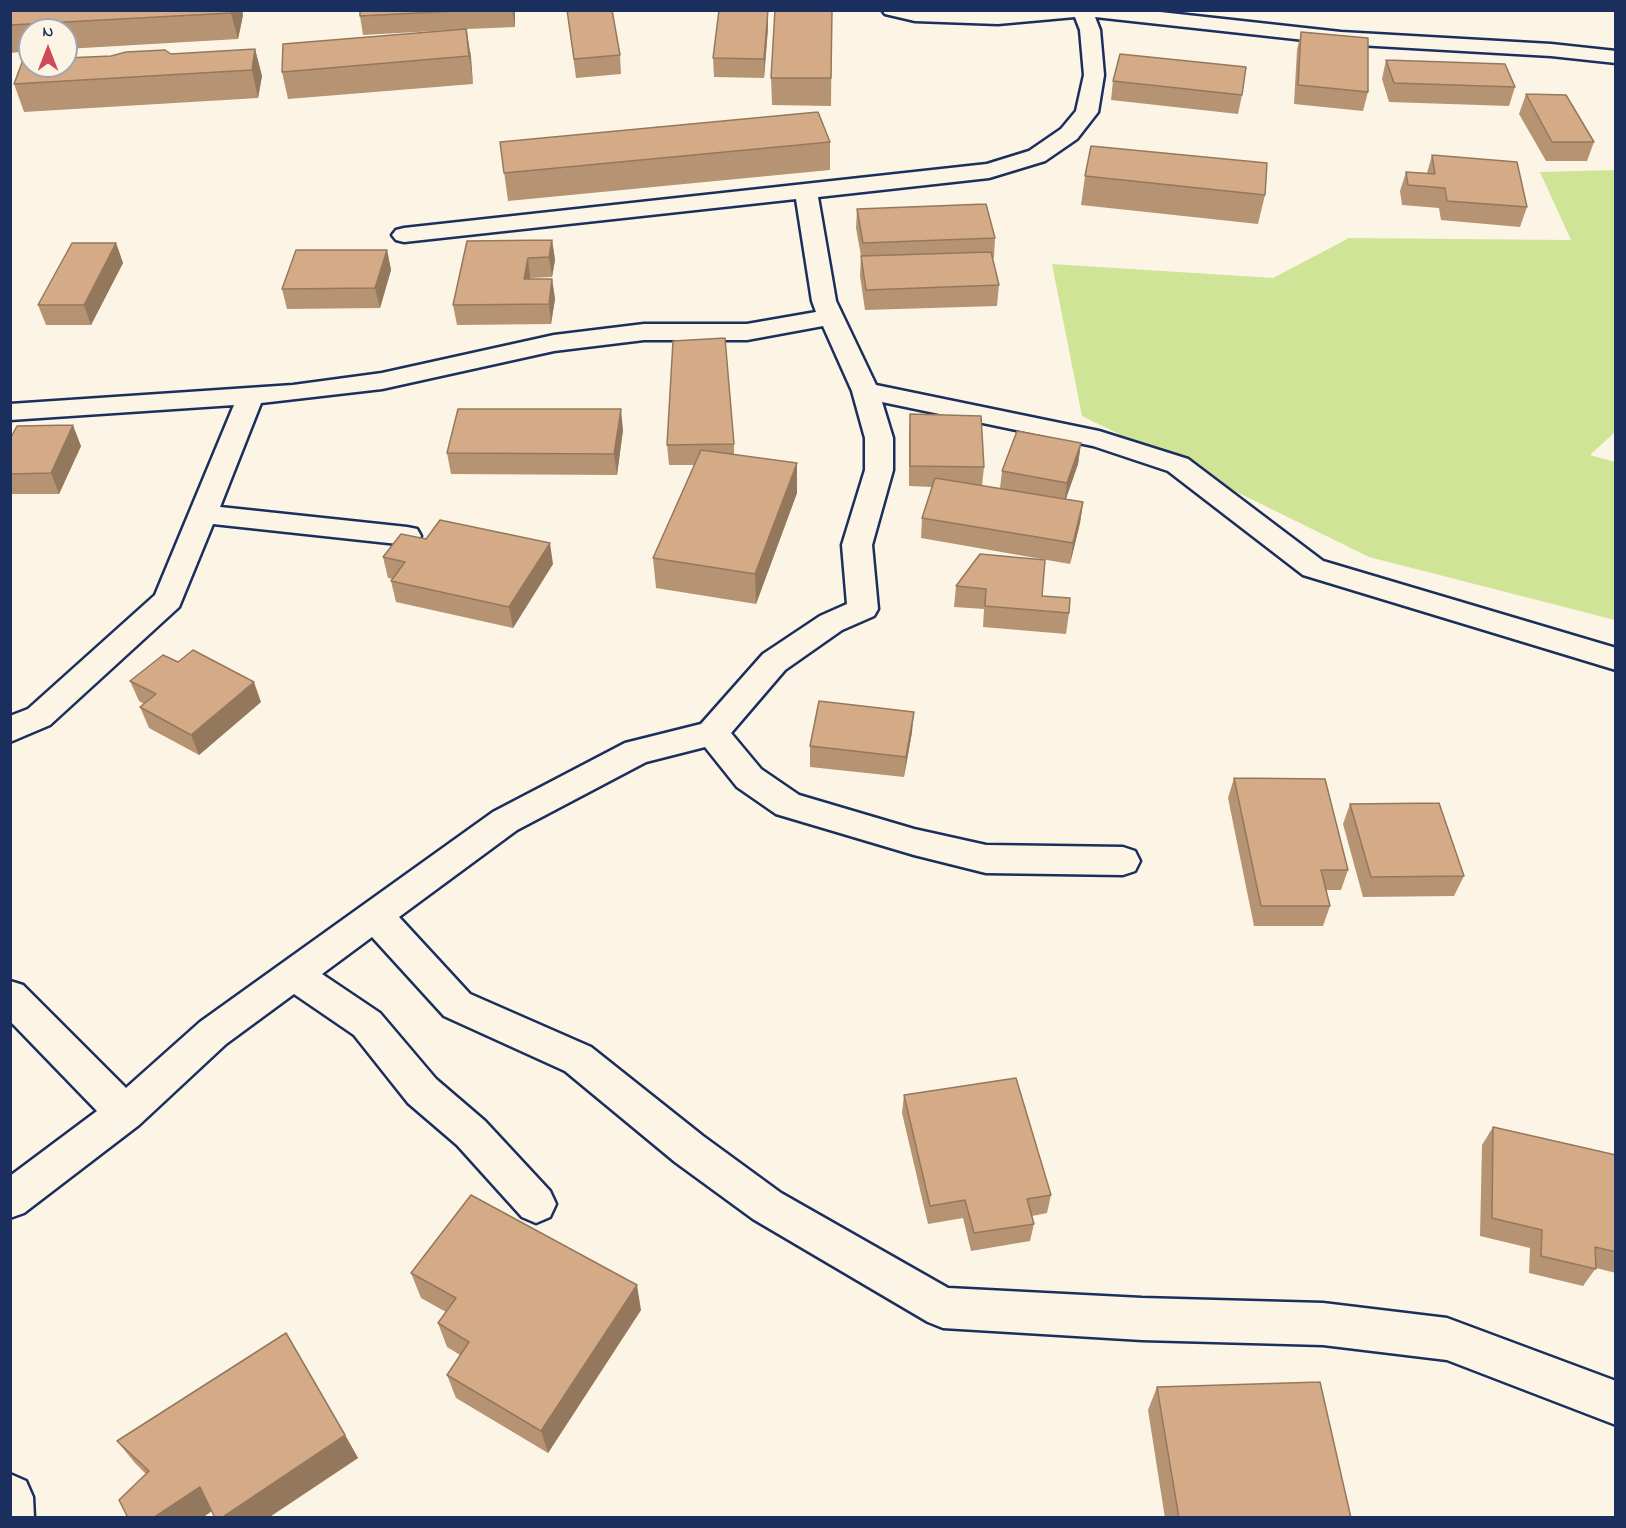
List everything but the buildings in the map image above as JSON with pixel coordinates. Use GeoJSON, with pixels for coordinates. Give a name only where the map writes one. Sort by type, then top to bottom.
{"type":"FeatureCollection","features":[{"type":"Feature","properties":{"kind":"street"},"geometry":{"type":"LineString","coordinates":[[892,10],[915,15],[998,18],[1082,10],[1341,38],[1540,49],[1616,57]]}},
{"type":"Feature","properties":{"kind":"street"},"geometry":{"type":"LineString","coordinates":[[405,235],[989,171],[1037,156],[1069,134],[1087,112],[1094,75],[1090,30],[1082,10]]}},
{"type":"Feature","properties":{"kind":"street"},"geometry":{"type":"LineString","coordinates":[[10,1200],[125,1113],[213,1033],[376,917],[505,821],[637,752],[711,733],[774,662],[831,623],[863,609],[856,545],[879,470],[879,438],[865,391],[824,301],[806,191]]}},
{"type":"Feature","properties":{"kind":"street"},"geometry":{"type":"LineString","coordinates":[[10,412],[251,396],[382,381],[554,343],[644,332],[747,332],[831,317]]}},
{"type":"Feature","properties":{"kind":"street"},"geometry":{"type":"LineString","coordinates":[[865,391],[1099,439],[1179,465],[1313,568],[1616,659]]}},
{"type":"Feature","properties":{"kind":"street"},"geometry":{"type":"LineString","coordinates":[[10,730],[39,717],[168,600],[251,396]]}},
{"type":"Feature","properties":{"kind":"street"},"geometry":{"type":"LineString","coordinates":[[204,514],[407,536]]}},
{"type":"Feature","properties":{"kind":"street"},"geometry":{"type":"LineString","coordinates":[[711,733],[749,778],[788,805],[914,842],[986,859],[1123,861]]}},
{"type":"Feature","properties":{"kind":"street"},"geometry":{"type":"LineString","coordinates":[[376,917],[457,1005],[578,1059],[689,1149],[767,1206],[944,1308],[1142,1319],[1323,1324],[1447,1339],[1616,1403]]}},
{"type":"Feature","properties":{"kind":"street"},"geometry":{"type":"LineString","coordinates":[[295,975],[367,1024],[422,1091],[471,1133],[536,1204]]}},
{"type":"Feature","properties":{"kind":"street"},"geometry":{"type":"LineString","coordinates":[[10,996],[125,1113]]}},
{"type":"Feature","properties":{"kind":"street"},"geometry":{"type":"LineString","coordinates":[[10,1497],[12,1518]]}},
{"type":"Feature","properties":{"kind":"green space"},"geometry":{"type":"Polygon","coordinates":[[[1615,170],[1615,432],[1590,455],[1615,462],[1615,620],[1369,557],[1082,416],[1052,264],[1273,278],[1349,238],[1571,240],[1540,172],[1615,170]]]}}]}
